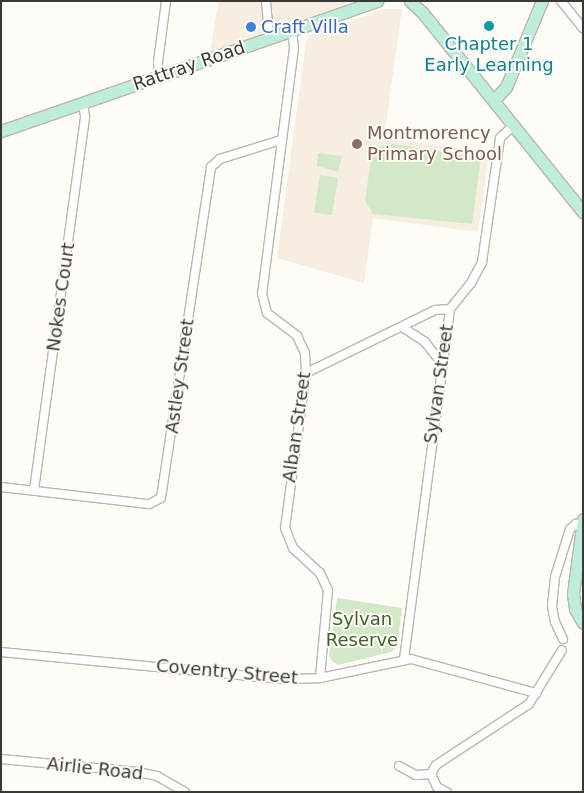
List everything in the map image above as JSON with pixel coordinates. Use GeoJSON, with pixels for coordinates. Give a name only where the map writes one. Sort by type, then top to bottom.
{"type":"FeatureCollection","features":[{"type":"Feature","properties":{"kind":"street"},"geometry":{"type":"LineString","coordinates":[[159,77],[158,62],[166,1]]}},
{"type":"Feature","properties":{"kind":"street"},"geometry":{"type":"LineString","coordinates":[[266,1],[269,39]]}},
{"type":"Feature","properties":{"kind":"street","name":"Rattray Road"},"geometry":{"type":"LineString","coordinates":[[1,131],[377,1]]}},
{"type":"Feature","properties":{"kind":"street"},"geometry":{"type":"LineString","coordinates":[[410,1],[422,12],[583,212]]}},
{"type":"Feature","properties":{"kind":"street"},"geometry":{"type":"LineString","coordinates":[[494,100],[506,87],[542,1]]}},
{"type":"Feature","properties":{"kind":"street"},"geometry":{"type":"LineString","coordinates":[[561,1],[583,28]]}},
{"type":"Feature","properties":{"kind":"street","name":"Alban Street"},"geometry":{"type":"LineString","coordinates":[[292,31],[294,48],[262,294],[270,317],[300,341],[305,353],[306,373],[285,528],[293,548],[320,573],[328,590],[320,678]]}},
{"type":"Feature","properties":{"kind":"street","name":"Nokes Court"},"geometry":{"type":"LineString","coordinates":[[34,490],[85,116],[83,103]]}},
{"type":"Feature","properties":{"kind":"street","name":"Sylvan Street"},"geometry":{"type":"LineString","coordinates":[[404,659],[450,309],[472,283],[482,262],[500,138],[513,126]]}},
{"type":"Feature","properties":{"kind":"street","name":"Astley Street"},"geometry":{"type":"LineString","coordinates":[[1,486],[149,504],[161,498],[211,167],[220,159],[281,140]]}},
{"type":"Feature","properties":{"kind":"street"},"geometry":{"type":"LineString","coordinates":[[306,373],[436,310],[450,309]]}},
{"type":"Feature","properties":{"kind":"street"},"geometry":{"type":"LineString","coordinates":[[402,327],[425,342],[442,364]]}},
{"type":"Feature","properties":{"kind":"street"},"geometry":{"type":"LineString","coordinates":[[564,639],[555,622],[552,606],[555,577],[570,530],[576,524],[582,522],[573,594],[575,609],[583,623]]}},
{"type":"Feature","properties":{"kind":"street"},"geometry":{"type":"LineString","coordinates":[[430,774],[436,765],[529,704],[562,650]]}},
{"type":"Feature","properties":{"kind":"street","name":"Coventry Street"},"geometry":{"type":"LineString","coordinates":[[1,652],[281,679],[320,678],[404,659],[420,660],[536,693]]}},
{"type":"Feature","properties":{"kind":"street","name":"Airlie Road"},"geometry":{"type":"LineString","coordinates":[[1,759],[138,772],[157,776],[185,792]]}},
{"type":"Feature","properties":{"kind":"street"},"geometry":{"type":"LineString","coordinates":[[399,766],[416,775],[430,774]]}},
{"type":"Feature","properties":{"kind":"street"},"geometry":{"type":"LineString","coordinates":[[430,774],[437,787],[446,792]]}},
{"type":"Feature","properties":{"kind":"shaded area"},"geometry":{"type":"Polygon","coordinates":[[[218,1],[347,1],[346,8],[210,55],[218,1]]]}},
{"type":"Feature","properties":{"kind":"shaded area","name":"Montmorency Primary School"},"geometry":{"type":"Polygon","coordinates":[[[385,9],[402,9],[384,138],[489,153],[478,232],[373,218],[364,283],[277,258],[306,42],[310,35],[385,9]]]}},
{"type":"Feature","properties":{"kind":"green space"},"geometry":{"type":"Polygon","coordinates":[[[387,143],[481,158],[472,224],[373,214],[365,201],[372,152],[387,143]]]}},
{"type":"Feature","properties":{"kind":"green space"},"geometry":{"type":"Polygon","coordinates":[[[318,153],[342,156],[338,172],[317,166],[318,153]]]}},
{"type":"Feature","properties":{"kind":"green space"},"geometry":{"type":"Polygon","coordinates":[[[320,175],[338,178],[332,215],[314,213],[320,175]]]}},
{"type":"Feature","properties":{"kind":"green space","name":"Sylvan Reserve"},"geometry":{"type":"Polygon","coordinates":[[[337,598],[402,608],[397,647],[391,652],[338,665],[332,661],[329,656],[337,598]]]}},
{"type":"Feature","properties":{"kind":"place","name":"Chapter 1 Early Learning"},"geometry":{"type":"Point","coordinates":[489,26]}},
{"type":"Feature","properties":{"kind":"place","name":"Craft Villa"},"geometry":{"type":"Point","coordinates":[251,27]}},
{"type":"Feature","properties":{"kind":"place","name":"Montmorency Primary School"},"geometry":{"type":"Point","coordinates":[357,144]}}]}
